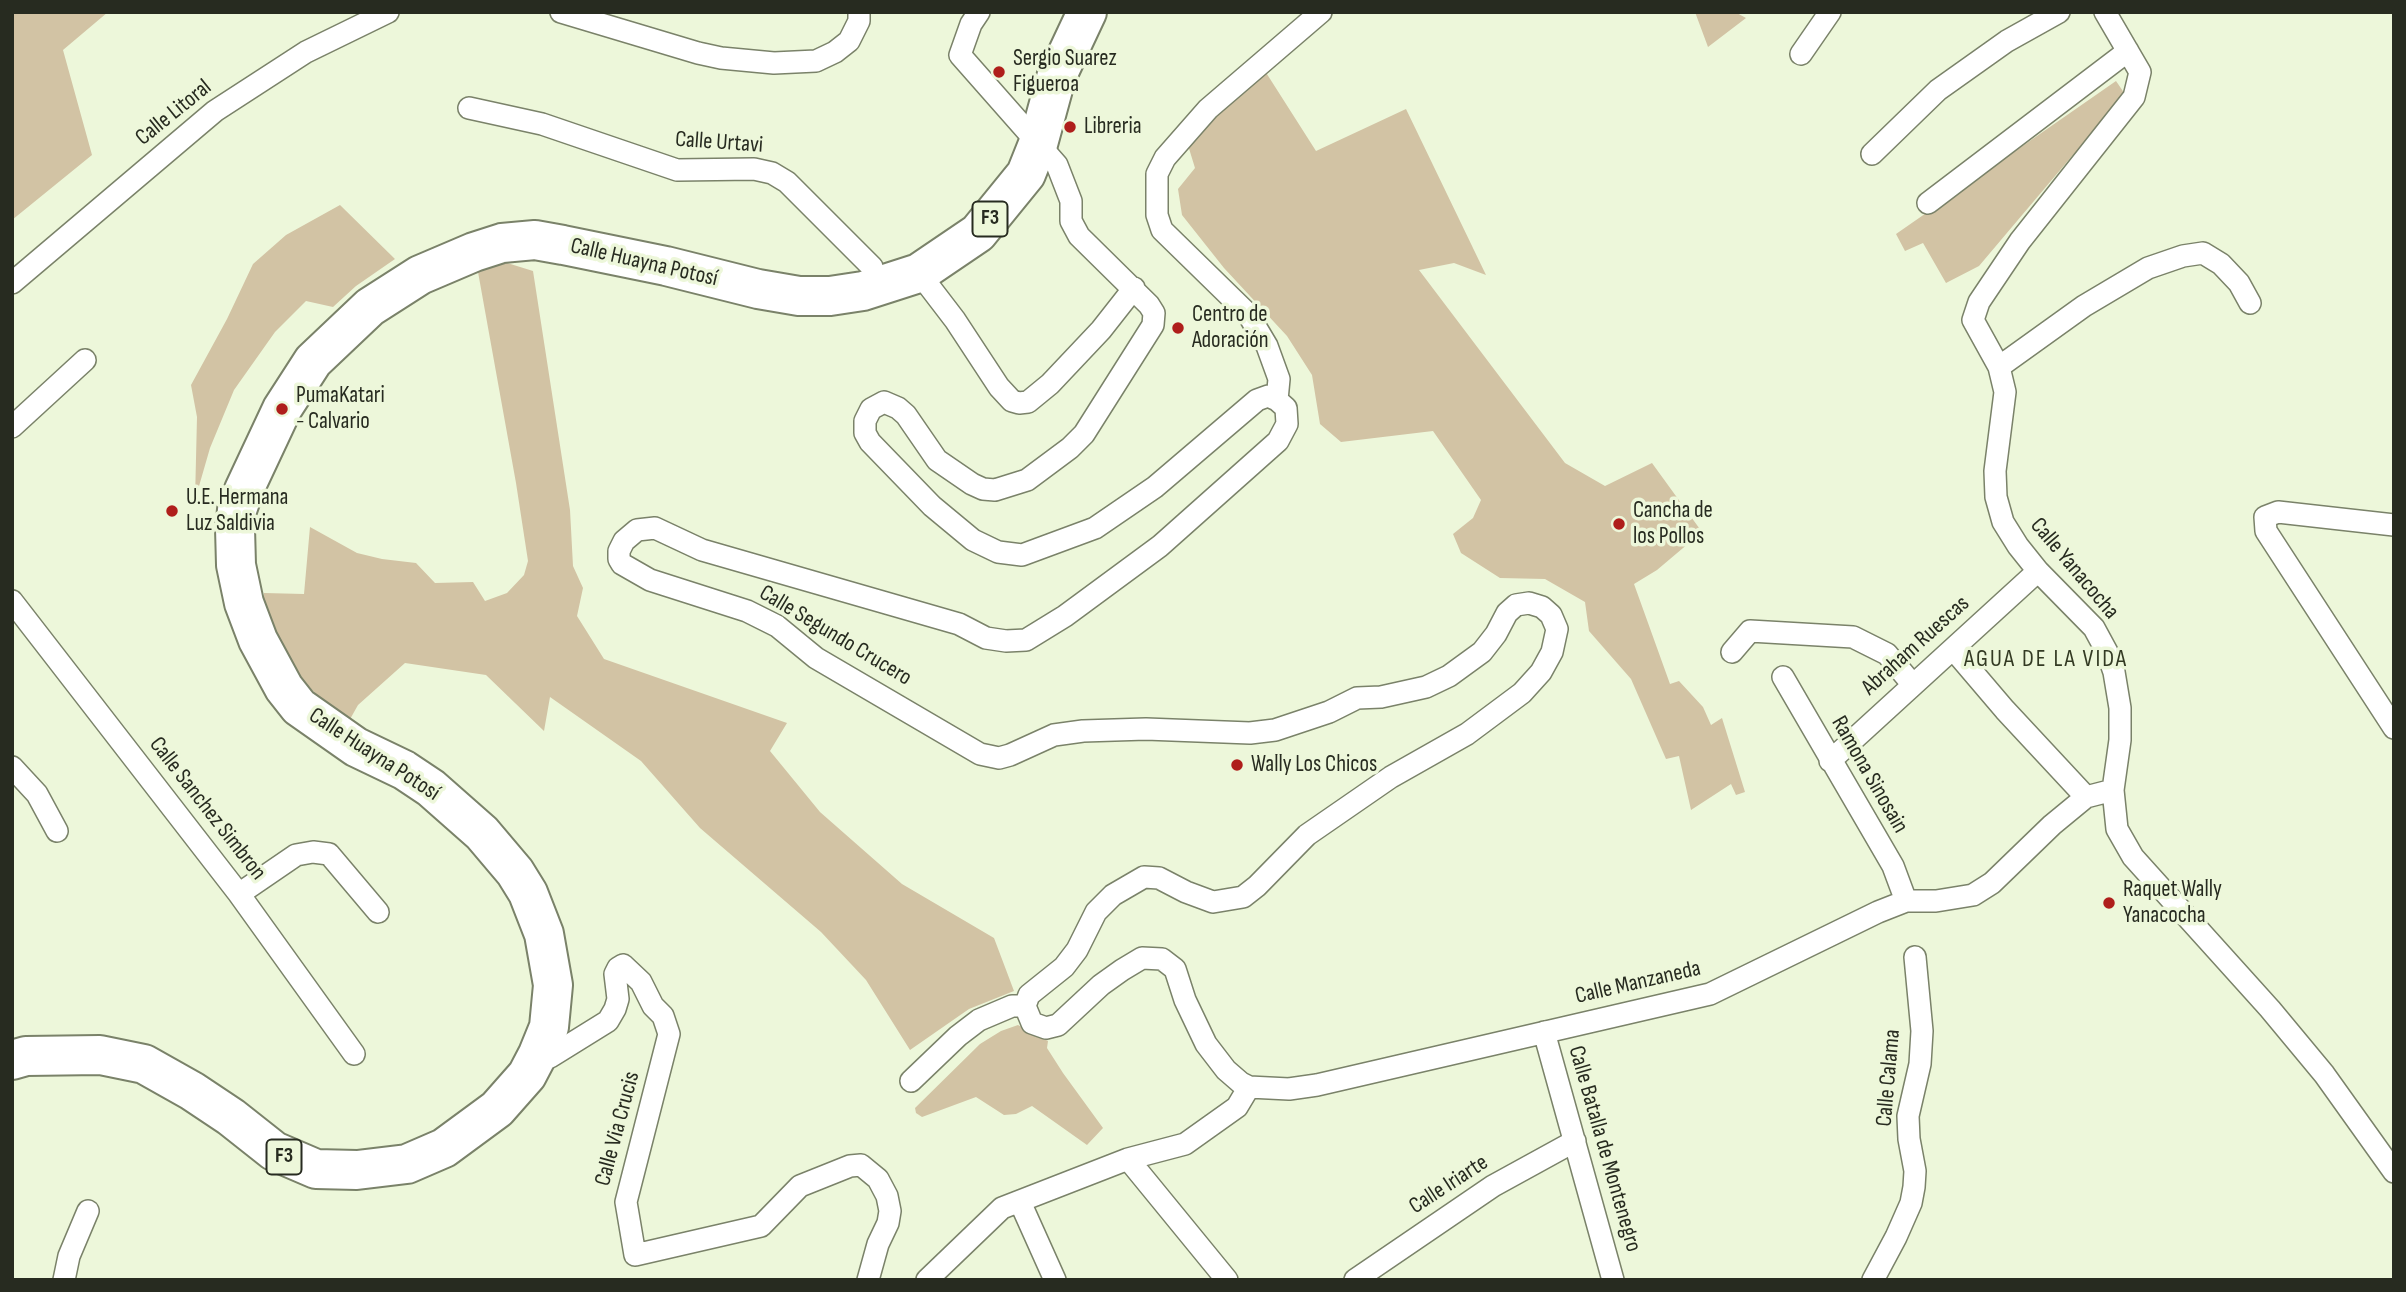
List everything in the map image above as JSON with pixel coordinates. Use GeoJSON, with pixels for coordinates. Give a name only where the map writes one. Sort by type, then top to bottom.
{"type":"FeatureCollection","features":[{"type":"Feature","properties":{"kind":"highway","name":"Calle Huayna Potosí"},"geometry":{"type":"LineString","coordinates":[[12,1060],[26,1056],[100,1055],[144,1065],[192,1091],[231,1117],[274,1152],[316,1169],[357,1170],[407,1164],[444,1148],[497,1109],[527,1075],[549,1027],[553,985],[544,934],[528,893],[515,872],[482,833],[431,788],[404,770],[356,747],[299,707],[284,688],[262,648],[244,603],[234,547],[237,510],[282,409],[313,361],[351,324],[398,287],[474,252],[502,243],[536,240],[563,244],[799,296],[830,296],[877,287],[919,273],[978,233],[1026,174],[1038,144],[1056,78],[1087,12]]}},
{"type":"Feature","properties":{"kind":"street","name":"Calle Litoral"},"geometry":{"type":"LineString","coordinates":[[12,283],[215,111],[306,52],[388,12]]}},
{"type":"Feature","properties":{"kind":"street"},"geometry":{"type":"LineString","coordinates":[[561,12],[698,53],[721,58],[783,63],[816,61],[835,52],[849,41],[859,21],[859,12]]}},
{"type":"Feature","properties":{"kind":"street"},"geometry":{"type":"LineString","coordinates":[[979,12],[971,24],[960,55],[1058,165],[1071,201],[1071,221],[1079,236],[1134,288],[1154,313],[1153,325],[1083,434],[1061,456],[1027,480],[995,490],[972,484],[937,460],[906,415],[898,408],[884,401],[871,409],[865,421],[865,433],[870,442],[932,506],[973,540],[998,552],[1022,555],[1094,528],[1155,487],[1257,400],[1268,396],[1277,400],[1279,379],[1267,346],[1248,314],[1162,230],[1157,215],[1157,174],[1165,158],[1208,108],[1321,12]]}},
{"type":"Feature","properties":{"kind":"street"},"geometry":{"type":"LineString","coordinates":[[1801,54],[1830,12]]}},
{"type":"Feature","properties":{"kind":"street"},"geometry":{"type":"LineString","coordinates":[[1872,154],[1938,90],[2007,41],[2059,12]]}},
{"type":"Feature","properties":{"kind":"street","name":"Calle Yanacocha"},"geometry":{"type":"LineString","coordinates":[[2105,12],[2140,72],[2134,97],[2020,241],[1979,302],[1973,320],[1998,367],[2005,392],[1995,471],[1996,497],[2003,522],[2018,546],[2038,571],[2094,628],[2107,652],[2120,708],[2120,740],[2113,789],[2117,829],[2133,858],[2270,1009],[2324,1074],[2394,1172]]}},
{"type":"Feature","properties":{"kind":"street"},"geometry":{"type":"LineString","coordinates":[[1928,203],[2129,51]]}},
{"type":"Feature","properties":{"kind":"street","name":"Calle Urtavi"},"geometry":{"type":"LineString","coordinates":[[469,108],[553,127],[677,170],[754,169],[772,173],[787,182],[872,267],[877,287]]}},
{"type":"Feature","properties":{"kind":"street"},"geometry":{"type":"LineString","coordinates":[[1998,367],[2084,306],[2148,268],[2183,256],[2203,253],[2221,264],[2239,283],[2250,303]]}},
{"type":"Feature","properties":{"kind":"street"},"geometry":{"type":"LineString","coordinates":[[919,273],[955,320],[999,387],[1012,401],[1019,403],[1028,402],[1050,384],[1101,330],[1134,288]]}},
{"type":"Feature","properties":{"kind":"street"},"geometry":{"type":"LineString","coordinates":[[12,427],[85,360]]}},
{"type":"Feature","properties":{"kind":"street","name":"Calle Segundo Crucero"},"geometry":{"type":"LineString","coordinates":[[1024,1006],[1032,990],[1064,967],[1077,950],[1096,912],[1113,895],[1144,877],[1151,877],[1213,902],[1242,898],[1307,835],[1391,777],[1467,734],[1522,693],[1541,672],[1552,652],[1557,629],[1551,615],[1535,604],[1516,606],[1507,613],[1482,652],[1449,676],[1426,687],[1381,697],[1357,698],[1319,716],[1275,730],[1250,733],[1146,729],[1083,731],[1054,736],[999,758],[980,754],[816,658],[788,634],[747,611],[650,580],[626,569],[619,559],[619,551],[629,535],[637,530],[655,528],[702,550],[947,620],[986,638],[1006,641],[1026,639],[1065,616],[1160,546],[1278,441],[1287,424],[1286,408],[1277,400]]}},
{"type":"Feature","properties":{"kind":"street"},"geometry":{"type":"LineString","coordinates":[[2394,525],[2278,512],[2265,517],[2266,531],[2394,728]]}},
{"type":"Feature","properties":{"kind":"street","name":"Abraham Ruescas"},"geometry":{"type":"LineString","coordinates":[[1830,761],[2038,571]]}},
{"type":"Feature","properties":{"kind":"street","name":"Calle Sanchez Simbron"},"geometry":{"type":"LineString","coordinates":[[12,601],[239,894],[354,1054]]}},
{"type":"Feature","properties":{"kind":"street"},"geometry":{"type":"LineString","coordinates":[[1732,652],[1750,631],[1853,638],[1886,654],[1913,685]]}},
{"type":"Feature","properties":{"kind":"street"},"geometry":{"type":"LineString","coordinates":[[1953,649],[2004,710],[2086,797]]}},
{"type":"Feature","properties":{"kind":"street","name":"Ramona Sinosain"},"geometry":{"type":"LineString","coordinates":[[1783,677],[1893,866],[1906,901]]}},
{"type":"Feature","properties":{"kind":"street"},"geometry":{"type":"LineString","coordinates":[[12,767],[37,794],[57,831]]}},
{"type":"Feature","properties":{"kind":"street","name":"Calle Manzaneda"},"geometry":{"type":"LineString","coordinates":[[1249,1087],[1289,1089],[1317,1085],[1710,995],[1878,912],[1906,901],[1936,901],[1973,895],[1992,883],[2052,825],[2086,797],[2113,789]]}},
{"type":"Feature","properties":{"kind":"street"},"geometry":{"type":"LineString","coordinates":[[239,894],[296,855],[313,852],[329,854],[378,912]]}},
{"type":"Feature","properties":{"kind":"street","name":"Calle Calama"},"geometry":{"type":"LineString","coordinates":[[1873,1280],[1911,1203],[1914,1187],[1915,1171],[1908,1116],[1920,1064],[1922,1031],[1915,957]]}},
{"type":"Feature","properties":{"kind":"street"},"geometry":{"type":"LineString","coordinates":[[911,1082],[958,1036],[979,1020],[1012,1006],[1024,1006],[1032,1024],[1040,1027],[1058,1026],[1101,985],[1142,958],[1162,959],[1175,969],[1185,1000],[1206,1044],[1226,1070],[1249,1087],[1237,1107],[1185,1144],[1128,1159],[1002,1209],[927,1280]]}},
{"type":"Feature","properties":{"kind":"street","name":"Calle Via Crucis"},"geometry":{"type":"LineString","coordinates":[[538,1054],[550,1058],[608,1021],[618,999],[615,974],[623,965],[642,982],[653,1006],[663,1016],[669,1034],[626,1202],[635,1255],[761,1226],[800,1186],[850,1166],[860,1166],[878,1179],[887,1196],[890,1211],[888,1223],[877,1244],[869,1280]]}},
{"type":"Feature","properties":{"kind":"street","name":"Calle Batalla de Montenegro"},"geometry":{"type":"LineString","coordinates":[[1544,1032],[1613,1280]]}},
{"type":"Feature","properties":{"kind":"street","name":"Calle Iriarte"},"geometry":{"type":"LineString","coordinates":[[1355,1280],[1493,1186],[1575,1141]]}},
{"type":"Feature","properties":{"kind":"street"},"geometry":{"type":"LineString","coordinates":[[1128,1159],[1227,1280]]}},
{"type":"Feature","properties":{"kind":"street"},"geometry":{"type":"LineString","coordinates":[[1020,1202],[1055,1280]]}},
{"type":"Feature","properties":{"kind":"street"},"geometry":{"type":"LineString","coordinates":[[64,1280],[69,1256],[88,1211]]}},
{"type":"Feature","properties":{"kind":"shaded area"},"geometry":{"type":"Polygon","coordinates":[[[12,12],[108,12],[63,50],[92,155],[12,220],[12,12]]]}},
{"type":"Feature","properties":{"kind":"shaded area"},"geometry":{"type":"Polygon","coordinates":[[[1695,12],[1735,12],[1746,18],[1708,47],[1695,12]]]}},
{"type":"Feature","properties":{"kind":"shaded area"},"geometry":{"type":"Polygon","coordinates":[[[1265,71],[1316,151],[1406,109],[1486,275],[1454,263],[1419,270],[1565,463],[1605,486],[1652,463],[1702,532],[1657,570],[1634,584],[1670,684],[1679,681],[1703,707],[1711,725],[1722,718],[1745,792],[1736,795],[1731,784],[1691,810],[1679,756],[1666,759],[1631,679],[1589,631],[1585,602],[1545,579],[1500,578],[1461,553],[1453,534],[1473,518],[1481,500],[1433,431],[1341,442],[1320,424],[1312,375],[1287,336],[1224,268],[1182,215],[1178,189],[1195,168],[1187,142],[1265,71]]]}},
{"type":"Feature","properties":{"kind":"shaded area"},"geometry":{"type":"Polygon","coordinates":[[[2116,81],[2129,100],[2072,156],[1979,266],[1946,283],[1923,243],[1905,251],[1896,234],[2116,81]]]}},
{"type":"Feature","properties":{"kind":"shaded area"},"geometry":{"type":"Polygon","coordinates":[[[340,205],[395,259],[356,286],[333,307],[306,301],[275,332],[234,390],[210,448],[195,500],[197,417],[191,385],[253,264],[286,235],[340,205]]]}},
{"type":"Feature","properties":{"kind":"shaded area"},"geometry":{"type":"Polygon","coordinates":[[[504,262],[533,271],[570,510],[573,566],[583,588],[577,616],[604,659],[787,723],[770,751],[820,812],[902,884],[994,938],[1014,991],[969,1009],[910,1050],[866,980],[821,932],[700,828],[641,761],[550,697],[544,731],[486,675],[405,663],[358,705],[349,721],[329,707],[300,678],[282,646],[264,604],[264,593],[304,594],[310,527],[357,553],[416,563],[435,583],[473,582],[485,601],[507,593],[524,575],[528,561],[478,272],[504,262]]]}},
{"type":"Feature","properties":{"kind":"shaded area"},"geometry":{"type":"Polygon","coordinates":[[[1018,1025],[1048,1041],[1047,1048],[1103,1128],[1087,1145],[1032,1106],[1016,1114],[1004,1115],[976,1097],[922,1117],[916,1113],[915,1108],[980,1044],[1001,1031],[1018,1025]]]}},
{"type":"Feature","properties":{"kind":"place","name":"Sergio Suarez Figueroa"},"geometry":{"type":"Point","coordinates":[999,72]}},
{"type":"Feature","properties":{"kind":"place","name":"Libreria"},"geometry":{"type":"Point","coordinates":[1070,127]}},
{"type":"Feature","properties":{"kind":"place","name":"Centro de Adoración"},"geometry":{"type":"Point","coordinates":[1178,328]}},
{"type":"Feature","properties":{"kind":"place","name":"PumaKatari - Calvario"},"geometry":{"type":"Point","coordinates":[282,409]}},
{"type":"Feature","properties":{"kind":"place","name":"U.E. Hermana Luz Saldivia"},"geometry":{"type":"Point","coordinates":[172,511]}},
{"type":"Feature","properties":{"kind":"place","name":"Cancha de los Pollos"},"geometry":{"type":"Point","coordinates":[1619,524]}},
{"type":"Feature","properties":{"kind":"place","name":"Wally Los Chicos"},"geometry":{"type":"Point","coordinates":[1237,765]}},
{"type":"Feature","properties":{"kind":"place","name":"Raquet Wally Yanacocha"},"geometry":{"type":"Point","coordinates":[2109,903]}},
{"type":"Feature","properties":{"kind":"district","name":"AGUA DE LA VIDA"},"geometry":{"type":"Point","coordinates":[2046,660]}}]}
